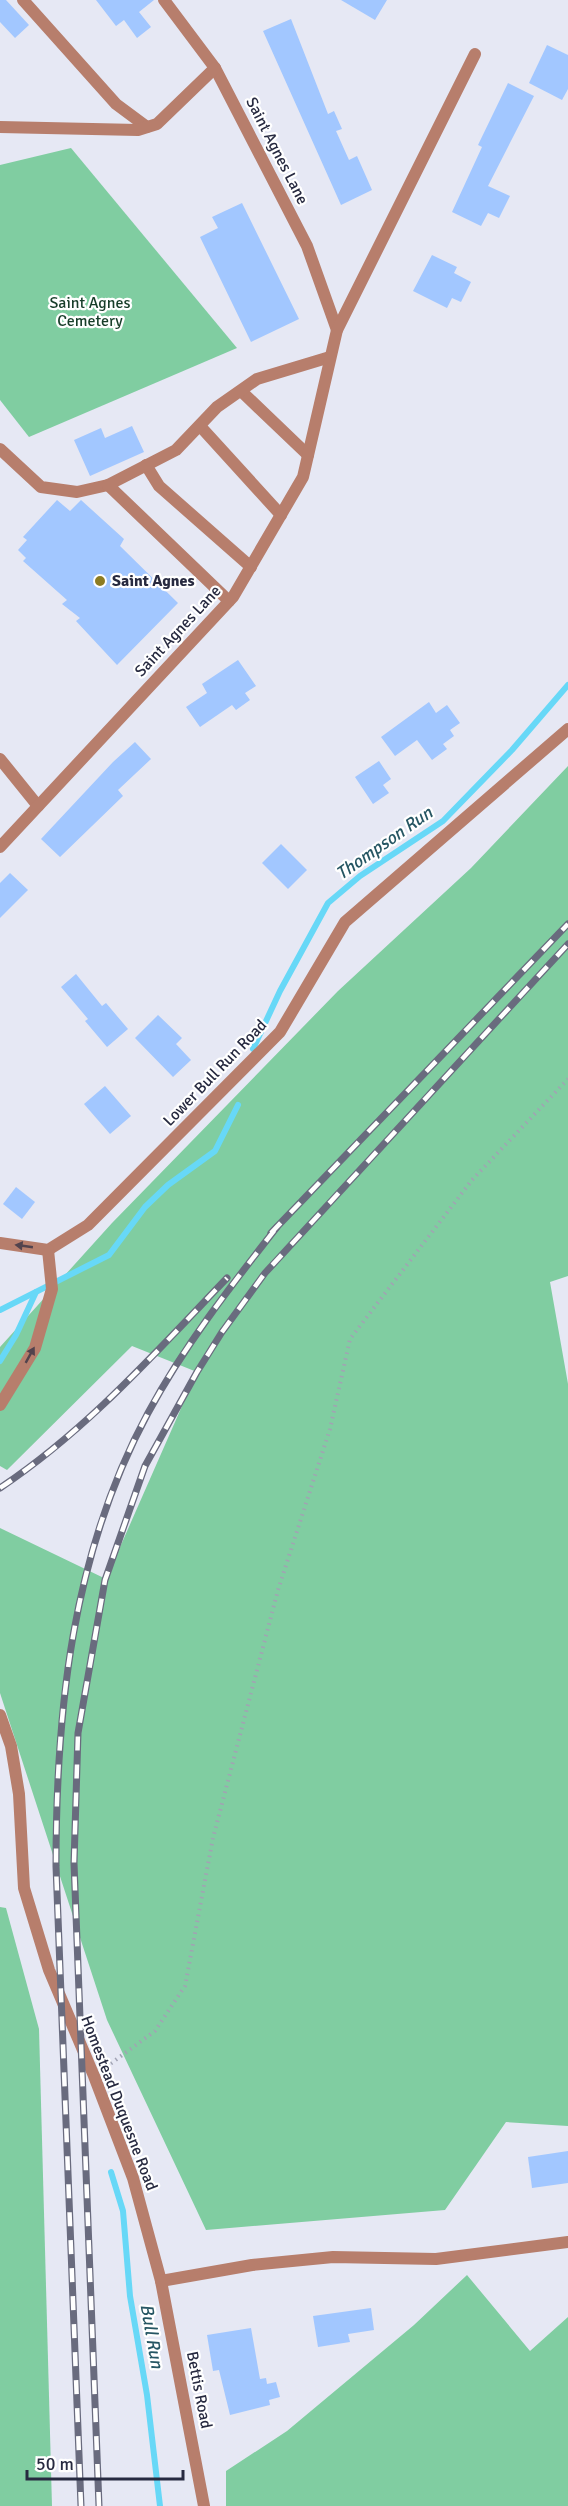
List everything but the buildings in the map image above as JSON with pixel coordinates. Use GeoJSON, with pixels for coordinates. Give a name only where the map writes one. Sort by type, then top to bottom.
{"type":"FeatureCollection","features":[{"type":"Feature","properties":{"kind":"street"},"geometry":{"type":"LineString","coordinates":[[23,0],[116,104],[147,127]]}},
{"type":"Feature","properties":{"kind":"street","name":"Saint Agnes Lane"},"geometry":{"type":"LineString","coordinates":[[164,0],[215,68],[307,246],[337,330]]}},
{"type":"Feature","properties":{"kind":"street","name":"Saint Agnes Lane"},"geometry":{"type":"LineString","coordinates":[[0,847],[229,601],[251,567],[303,477],[337,330],[475,54]]}},
{"type":"Feature","properties":{"kind":"street"},"geometry":{"type":"LineString","coordinates":[[0,127],[138,130],[157,124],[215,68]]}},
{"type":"Feature","properties":{"kind":"street"},"geometry":{"type":"LineString","coordinates":[[0,449],[41,487],[77,492],[108,485],[176,450],[218,407],[257,379],[330,357]]}},
{"type":"Feature","properties":{"kind":"street"},"geometry":{"type":"LineString","coordinates":[[241,391],[308,455]]}},
{"type":"Feature","properties":{"kind":"street"},"geometry":{"type":"LineString","coordinates":[[200,426],[280,515]]}},
{"type":"Feature","properties":{"kind":"street"},"geometry":{"type":"LineString","coordinates":[[146,465],[159,486],[251,567]]}},
{"type":"Feature","properties":{"kind":"street"},"geometry":{"type":"LineString","coordinates":[[108,485],[229,601]]}},
{"type":"Feature","properties":{"kind":"street","name":"Lower Bull Run Road"},"geometry":{"type":"LineString","coordinates":[[48,1250],[88,1225],[280,1032],[345,922],[568,729]]}},
{"type":"Feature","properties":{"kind":"street"},"geometry":{"type":"LineString","coordinates":[[0,759],[38,806]]}},
{"type":"Feature","properties":{"kind":"street"},"geometry":{"type":"LineString","coordinates":[[0,1243],[48,1250],[52,1289],[35,1348],[0,1405]]}},
{"type":"Feature","properties":{"kind":"street","name":"Homestead Duquesne Road"},"geometry":{"type":"LineString","coordinates":[[0,1714],[19,1794],[24,1888],[49,1970],[94,2076],[133,2178],[161,2281]]}},
{"type":"Feature","properties":{"kind":"street"},"geometry":{"type":"LineString","coordinates":[[161,2281],[263,2264],[333,2257],[436,2259],[568,2242]]}},
{"type":"Feature","properties":{"kind":"street","name":"Bettis Road"},"geometry":{"type":"LineString","coordinates":[[161,2281],[204,2506]]}},
{"type":"Feature","properties":{"kind":"path"},"geometry":{"type":"LineString","coordinates":[[94,2076],[155,2031],[185,1986],[216,1827],[278,1590],[330,1429],[350,1339],[472,1180],[568,1079]]}},
{"type":"Feature","properties":{"kind":"green space","name":"Saint Agnes Cemetery"},"geometry":{"type":"Polygon","coordinates":[[[71,148],[237,348],[29,437],[0,400],[0,165],[71,148]]]}},
{"type":"Feature","properties":{"kind":"green space"},"geometry":{"type":"Polygon","coordinates":[[[568,766],[568,1276],[550,1282],[568,1384],[568,2126],[506,2122],[445,2210],[206,2230],[107,2020],[0,1693],[0,1528],[106,1579],[197,1372],[132,1346],[7,1470],[0,1466],[0,1347],[112,1223],[338,991],[471,868],[568,766]]]}},
{"type":"Feature","properties":{"kind":"green space"},"geometry":{"type":"Polygon","coordinates":[[[0,1907],[6,1908],[39,2029],[52,2506],[0,2506],[0,1907]]]}},
{"type":"Feature","properties":{"kind":"green space"},"geometry":{"type":"Polygon","coordinates":[[[467,2275],[530,2351],[568,2317],[568,2506],[226,2506],[226,2471],[287,2431],[414,2325],[467,2275]]]}},
{"type":"Feature","properties":{"kind":"waterway","name":"Thompson Run"},"geometry":{"type":"LineString","coordinates":[[253,1049],[280,991],[328,903],[360,876],[443,821],[512,750],[568,685]]}},
{"type":"Feature","properties":{"kind":"waterway","name":"Thompson Run"},"geometry":{"type":"LineString","coordinates":[[0,1310],[109,1255],[145,1207],[168,1185],[215,1151],[238,1105]]}},
{"type":"Feature","properties":{"kind":"waterway","name":"Bull Run"},"geometry":{"type":"LineString","coordinates":[[0,1361],[16,1335],[36,1292]]}},
{"type":"Feature","properties":{"kind":"waterway","name":"Bull Run"},"geometry":{"type":"LineString","coordinates":[[111,2172],[123,2211],[130,2296],[147,2395],[160,2506]]}},
{"type":"Feature","properties":{"kind":"railway"},"geometry":{"type":"LineString","coordinates":[[271,1233],[568,924]]}},
{"type":"Feature","properties":{"kind":"railway"},"geometry":{"type":"LineString","coordinates":[[99,2506],[74,1863],[78,1733],[105,1580],[145,1466],[222,1332],[265,1273],[568,944]]}},
{"type":"Feature","properties":{"kind":"railway"},"geometry":{"type":"LineString","coordinates":[[81,2506],[56,1866],[57,1807],[65,1691],[85,1577],[122,1467],[148,1413],[177,1364],[225,1295],[277,1227]]}},
{"type":"Feature","properties":{"kind":"railway"},"geometry":{"type":"LineString","coordinates":[[0,1488],[32,1465],[91,1416],[227,1278]]}},
{"type":"Feature","properties":{"kind":"place","name":"Saint Agnes"},"geometry":{"type":"Point","coordinates":[100,581]}}]}
